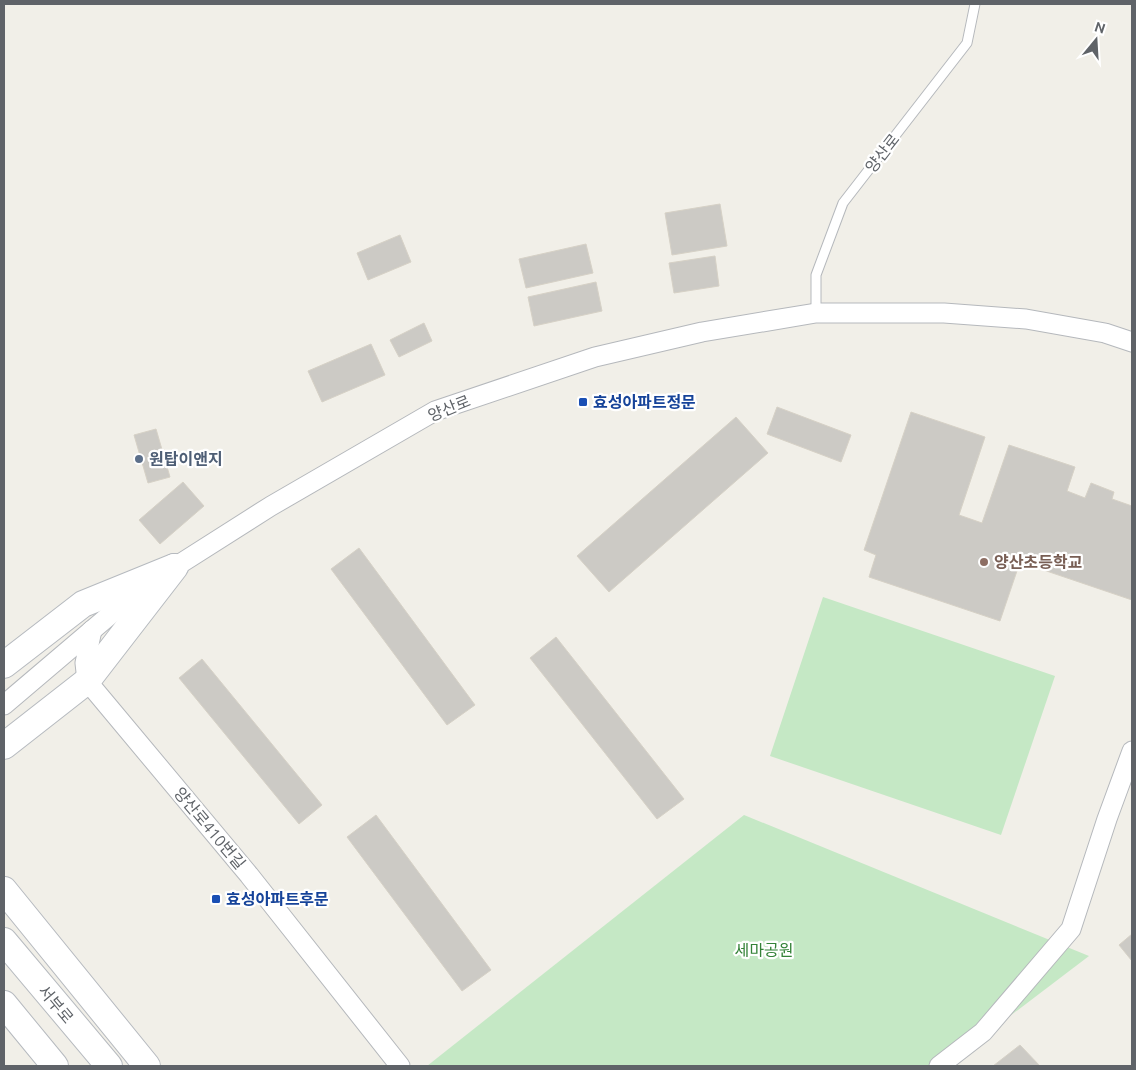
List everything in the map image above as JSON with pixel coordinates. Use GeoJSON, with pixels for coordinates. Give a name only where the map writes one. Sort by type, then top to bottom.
{"type":"FeatureCollection","features":[{"type":"Feature","properties":{"kind":"main road"},"geometry":{"type":"LineString","coordinates":[[4,665],[83,604],[175,567]]}},
{"type":"Feature","properties":{"kind":"main road"},"geometry":{"type":"LineString","coordinates":[[4,746],[88,681],[175,567]]}},
{"type":"Feature","properties":{"kind":"main road"},"geometry":{"type":"LineString","coordinates":[[4,890],[148,1066]]}},
{"type":"Feature","properties":{"kind":"main road","name":"서부로"},"geometry":{"type":"LineString","coordinates":[[4,941],[109,1066]]}},
{"type":"Feature","properties":{"kind":"main road"},"geometry":{"type":"LineString","coordinates":[[4,1004],[55,1066]]}},
{"type":"Feature","properties":{"kind":"street","name":"양산로"},"geometry":{"type":"LineString","coordinates":[[4,705],[124,603],[175,567],[271,506],[435,411],[595,357],[702,332],[816,313],[944,312],[1026,319],[1105,334],[1132,342]]}},
{"type":"Feature","properties":{"kind":"street"},"geometry":{"type":"LineString","coordinates":[[88,681],[85,663],[92,630]]}},
{"type":"Feature","properties":{"kind":"street","name":"양산로410번길"},"geometry":{"type":"LineString","coordinates":[[88,681],[249,875],[400,1066]]}},
{"type":"Feature","properties":{"kind":"street"},"geometry":{"type":"LineString","coordinates":[[939,1066],[983,1032],[1071,929],[1132,751]]}},
{"type":"Feature","properties":{"kind":"lane","name":"양산로"},"geometry":{"type":"LineString","coordinates":[[816,313],[816,274],[843,203],[967,44],[975,4]]}},
{"type":"Feature","properties":{"kind":"green space"},"geometry":{"type":"Polygon","coordinates":[[[823,597],[1055,676],[1001,835],[770,756],[823,597]]]}},
{"type":"Feature","properties":{"kind":"green space","name":"세마공원"},"geometry":{"type":"Polygon","coordinates":[[[744,815],[1089,956],[944,1066],[427,1066],[744,815]]]}},
{"type":"Feature","properties":{"kind":"building"},"geometry":{"type":"Polygon","coordinates":[[[720,204],[727,246],[672,255],[665,213],[720,204]]]}},
{"type":"Feature","properties":{"kind":"building"},"geometry":{"type":"Polygon","coordinates":[[[400,235],[411,262],[368,280],[357,253],[400,235]]]}},
{"type":"Feature","properties":{"kind":"building"},"geometry":{"type":"Polygon","coordinates":[[[586,244],[593,273],[526,288],[519,259],[586,244]]]}},
{"type":"Feature","properties":{"kind":"building"},"geometry":{"type":"Polygon","coordinates":[[[715,256],[719,286],[674,293],[669,263],[715,256]]]}},
{"type":"Feature","properties":{"kind":"building"},"geometry":{"type":"Polygon","coordinates":[[[596,282],[602,311],[534,326],[528,297],[596,282]]]}},
{"type":"Feature","properties":{"kind":"building"},"geometry":{"type":"Polygon","coordinates":[[[424,323],[432,341],[399,357],[390,340],[424,323]]]}},
{"type":"Feature","properties":{"kind":"building"},"geometry":{"type":"Polygon","coordinates":[[[371,344],[385,375],[322,402],[308,371],[371,344]]]}},
{"type":"Feature","properties":{"kind":"building"},"geometry":{"type":"Polygon","coordinates":[[[777,407],[851,435],[841,462],[767,434],[777,407]]]}},
{"type":"Feature","properties":{"kind":"building"},"geometry":{"type":"Polygon","coordinates":[[[911,412],[985,437],[959,515],[982,523],[1009,445],[1075,467],[1067,491],[1085,498],[1091,483],[1114,492],[1112,499],[1132,506],[1132,600],[1020,562],[1000,621],[869,577],[876,555],[864,550],[911,412]]]}},
{"type":"Feature","properties":{"kind":"building"},"geometry":{"type":"Polygon","coordinates":[[[736,417],[768,453],[609,592],[577,556],[736,417]]]}},
{"type":"Feature","properties":{"kind":"building"},"geometry":{"type":"Polygon","coordinates":[[[156,429],[170,477],[148,483],[134,435],[156,429]]]}},
{"type":"Feature","properties":{"kind":"building"},"geometry":{"type":"Polygon","coordinates":[[[183,482],[204,506],[160,544],[139,520],[183,482]]]}},
{"type":"Feature","properties":{"kind":"building"},"geometry":{"type":"Polygon","coordinates":[[[359,548],[475,705],[447,725],[331,569],[359,548]]]}},
{"type":"Feature","properties":{"kind":"building"},"geometry":{"type":"Polygon","coordinates":[[[556,637],[684,799],[657,819],[530,658],[556,637]]]}},
{"type":"Feature","properties":{"kind":"building"},"geometry":{"type":"Polygon","coordinates":[[[202,659],[322,805],[299,824],[179,678],[202,659]]]}},
{"type":"Feature","properties":{"kind":"building"},"geometry":{"type":"Polygon","coordinates":[[[376,815],[491,970],[462,991],[347,837],[376,815]]]}},
{"type":"Feature","properties":{"kind":"building"},"geometry":{"type":"Polygon","coordinates":[[[1132,934],[1132,961],[1119,945],[1132,934]]]}},
{"type":"Feature","properties":{"kind":"building"},"geometry":{"type":"Polygon","coordinates":[[[1020,1045],[1040,1066],[993,1066],[1020,1045]]]}},
{"type":"Feature","properties":{"kind":"place","name":"효성아파트정문"},"geometry":{"type":"Point","coordinates":[583,402]}},
{"type":"Feature","properties":{"kind":"place","name":"원탑이앤지"},"geometry":{"type":"Point","coordinates":[139,459]}},
{"type":"Feature","properties":{"kind":"place","name":"양산초등학교"},"geometry":{"type":"Point","coordinates":[984,562]}},
{"type":"Feature","properties":{"kind":"place","name":"효성아파트후문"},"geometry":{"type":"Point","coordinates":[216,899]}}]}
